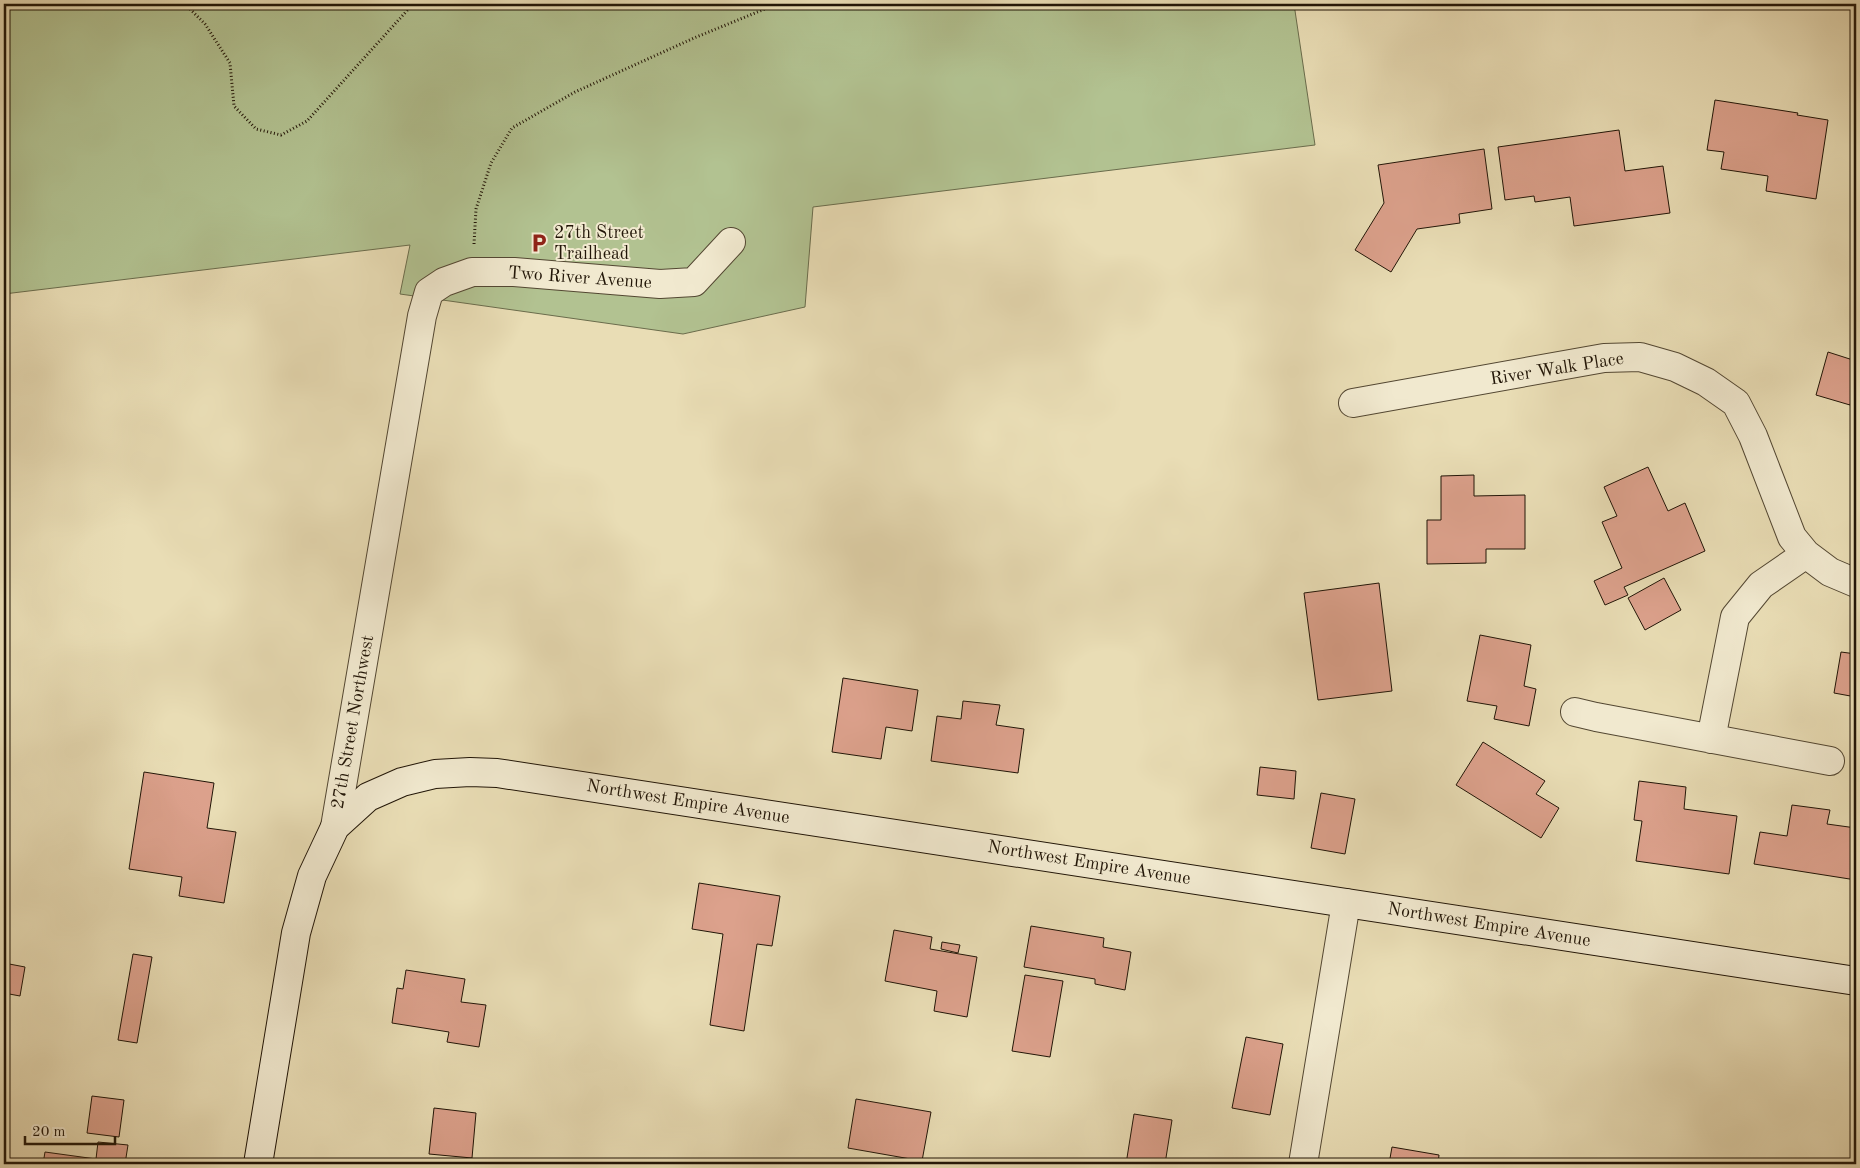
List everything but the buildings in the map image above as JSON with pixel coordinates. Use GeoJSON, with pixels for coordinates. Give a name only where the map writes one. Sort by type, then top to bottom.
{"type":"FeatureCollection","features":[{"type":"Feature","properties":{"kind":"street","name":"Two River Avenue"},"geometry":{"type":"LineString","coordinates":[[444,282],[472,272],[514,272],[660,284],[694,282],[731,242]]}},
{"type":"Feature","properties":{"kind":"street","name":"27th Street Northwest"},"geometry":{"type":"LineString","coordinates":[[258,1164],[296,933],[312,876],[335,827],[422,316],[429,292],[444,282]]}},
{"type":"Feature","properties":{"kind":"street","name":"River Walk Place"},"geometry":{"type":"LineString","coordinates":[[1353,403],[1604,358],[1640,357],[1675,366],[1706,382],[1736,403],[1753,436],[1792,537],[1806,554],[1830,572],[1856,583]]}},
{"type":"Feature","properties":{"kind":"street"},"geometry":{"type":"LineString","coordinates":[[1711,739],[1734,617],[1761,584],[1806,554]]}},
{"type":"Feature","properties":{"kind":"street"},"geometry":{"type":"LineString","coordinates":[[1575,712],[1596,718],[1830,761]]}},
{"type":"Feature","properties":{"kind":"street","name":"Northwest Empire Avenue"},"geometry":{"type":"LineString","coordinates":[[335,827],[368,797],[402,782],[435,774],[497,773],[1856,981]]}},
{"type":"Feature","properties":{"kind":"street"},"geometry":{"type":"LineString","coordinates":[[1303,1164],[1346,903]]}},
{"type":"Feature","properties":{"kind":"path"},"geometry":{"type":"LineString","coordinates":[[185,4],[205,24],[230,63],[234,106],[256,129],[281,135],[307,121],[412,4]]}},
{"type":"Feature","properties":{"kind":"path"},"geometry":{"type":"LineString","coordinates":[[472,272],[476,209],[491,163],[512,128],[575,92],[694,38],[777,4]]}},
{"type":"Feature","properties":{"kind":"green space"},"geometry":{"type":"Polygon","coordinates":[[[4,4],[1294,4],[1315,145],[813,207],[805,307],[683,334],[400,294],[410,245],[4,294],[4,4]]]}},
{"type":"Feature","properties":{"kind":"place","name":"27th Street Trailhead"},"geometry":{"type":"Point","coordinates":[539,243]}}]}
